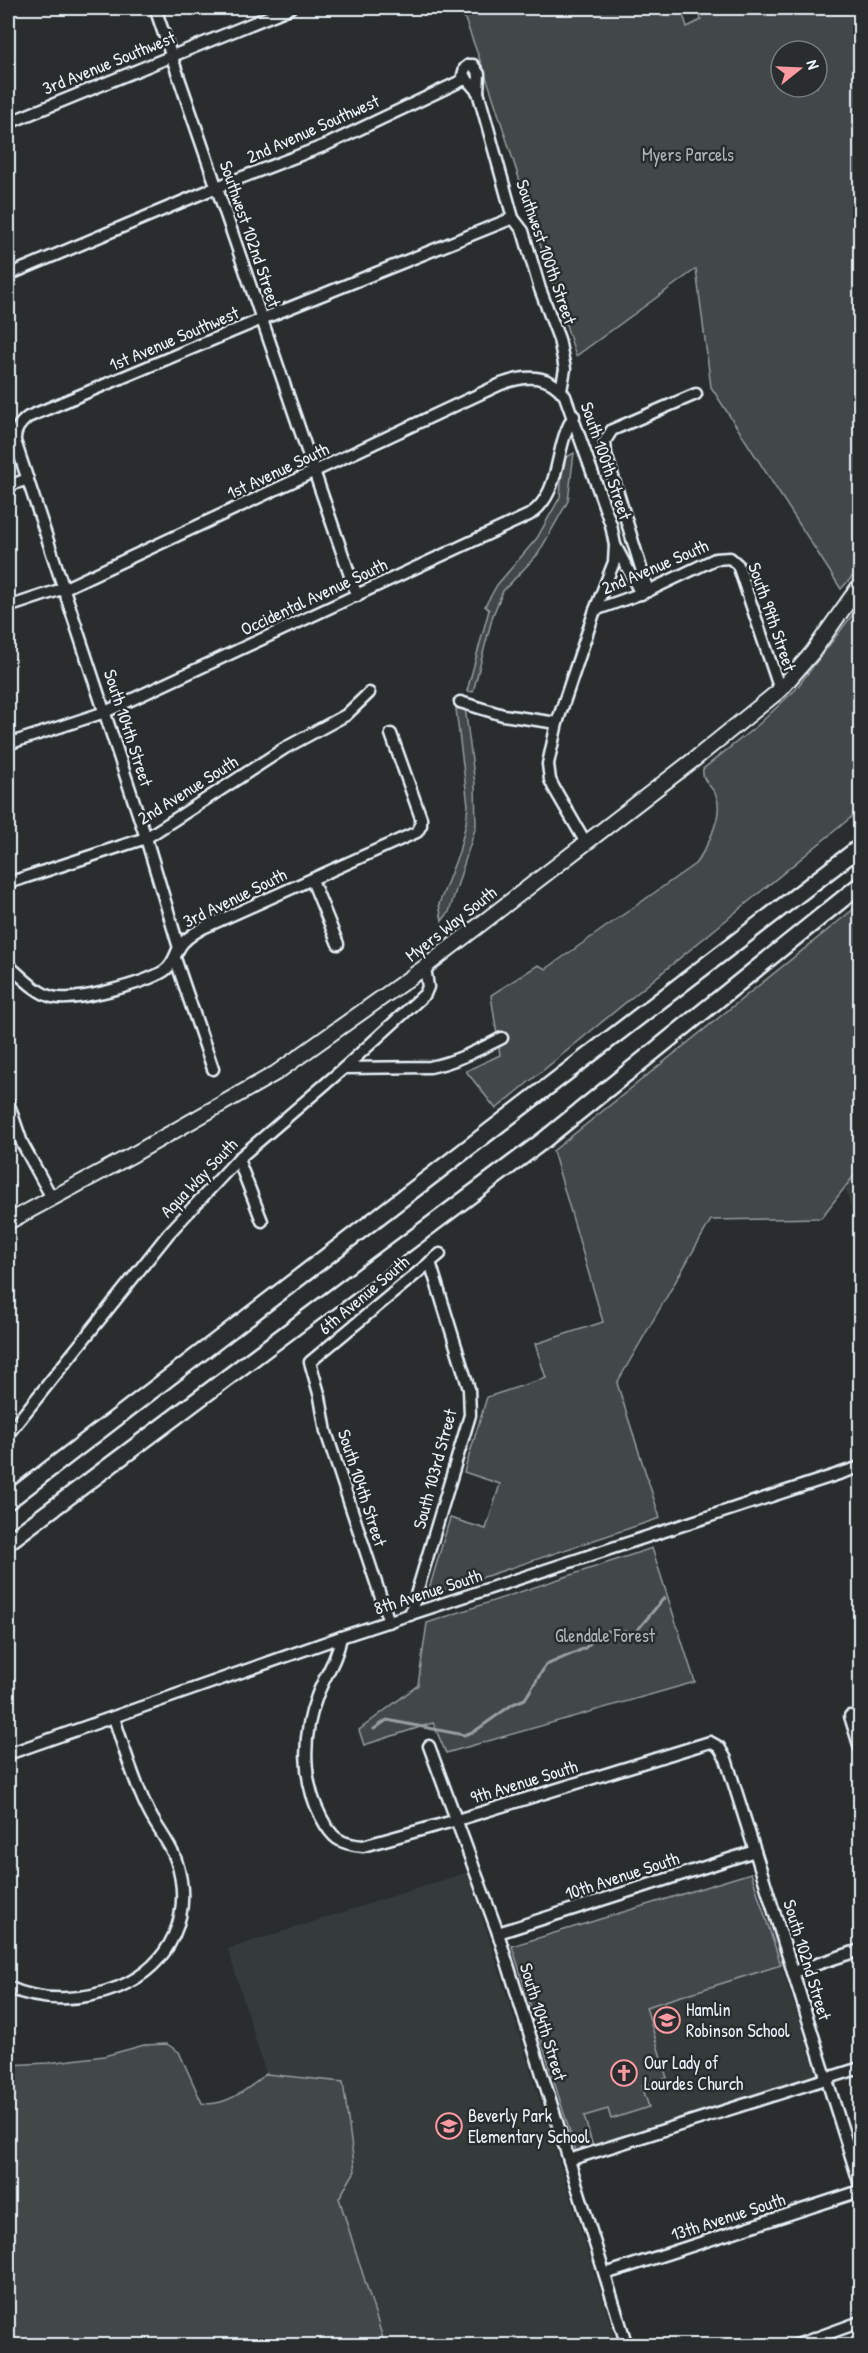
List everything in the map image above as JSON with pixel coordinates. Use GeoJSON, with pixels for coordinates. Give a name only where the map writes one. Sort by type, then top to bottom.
{"type":"FeatureCollection","features":[{"type":"Feature","properties":{"kind":"highway"},"geometry":{"type":"LineString","coordinates":[[8,1500],[861,848]]}},
{"type":"Feature","properties":{"kind":"highway"},"geometry":{"type":"LineString","coordinates":[[8,1542],[544,1140],[861,885]]}},
{"type":"Feature","properties":{"kind":"main road","name":"Myers Way South"},"geometry":{"type":"LineString","coordinates":[[8,1222],[276,1073],[425,967],[696,758],[780,690],[812,653],[861,585]]}},
{"type":"Feature","properties":{"kind":"street","name":"Southwest 102nd Street"},"geometry":{"type":"LineString","coordinates":[[155,8],[315,472]]}},
{"type":"Feature","properties":{"kind":"street","name":"3rd Avenue Southwest"},"geometry":{"type":"LineString","coordinates":[[8,123],[290,8]]}},
{"type":"Feature","properties":{"kind":"street","name":"Southwest 100th Street"},"geometry":{"type":"LineString","coordinates":[[478,92],[465,79],[463,72],[465,68],[473,65],[479,74],[478,92],[513,218],[523,231],[540,289],[559,339],[565,369],[561,390]]}},
{"type":"Feature","properties":{"kind":"street","name":"2nd Avenue Southwest"},"geometry":{"type":"LineString","coordinates":[[8,275],[217,187],[326,145],[465,79]]}},
{"type":"Feature","properties":{"kind":"street","name":"1st Avenue Southwest"},"geometry":{"type":"LineString","coordinates":[[17,428],[28,417],[513,218]]}},
{"type":"Feature","properties":{"kind":"street","name":"1st Avenue South"},"geometry":{"type":"LineString","coordinates":[[8,607],[65,588],[510,381],[539,377],[551,382],[561,390]]}},
{"type":"Feature","properties":{"kind":"street","name":"South 100th Street"},"geometry":{"type":"LineString","coordinates":[[561,390],[574,416],[611,525],[615,545],[614,562],[595,610]]}},
{"type":"Feature","properties":{"kind":"street","name":"South 100th Street"},"geometry":{"type":"LineString","coordinates":[[645,593],[604,441],[612,430],[696,394]]}},
{"type":"Feature","properties":{"kind":"street","name":"Occidental Avenue South"},"geometry":{"type":"LineString","coordinates":[[8,744],[105,712],[357,596],[537,509],[546,500],[552,488],[563,440],[574,416]]}},
{"type":"Feature","properties":{"kind":"street","name":"South 104th Street"},"geometry":{"type":"LineString","coordinates":[[17,428],[14,435],[15,441],[146,838],[177,953],[213,1069]]}},
{"type":"Feature","properties":{"kind":"street"},"geometry":{"type":"LineString","coordinates":[[315,472],[357,596]]}},
{"type":"Feature","properties":{"kind":"street"},"geometry":{"type":"LineString","coordinates":[[8,486],[28,479]]}},
{"type":"Feature","properties":{"kind":"street","name":"South 100th Street"},"geometry":{"type":"LineString","coordinates":[[615,545],[645,593]]}},
{"type":"Feature","properties":{"kind":"street","name":"2nd Avenue South"},"geometry":{"type":"LineString","coordinates":[[586,843],[550,780],[548,764],[557,723],[595,610],[645,593],[715,559],[730,558]]}},
{"type":"Feature","properties":{"kind":"street","name":"South 99th Street"},"geometry":{"type":"LineString","coordinates":[[730,558],[738,565],[780,690]]}},
{"type":"Feature","properties":{"kind":"street","name":"2nd Avenue South"},"geometry":{"type":"LineString","coordinates":[[8,884],[146,838],[285,748],[346,715],[369,693]]}},
{"type":"Feature","properties":{"kind":"street"},"geometry":{"type":"LineString","coordinates":[[460,702],[503,715],[557,723]]}},
{"type":"Feature","properties":{"kind":"street","name":"3rd Avenue South"},"geometry":{"type":"LineString","coordinates":[[8,965],[54,998],[87,997],[153,976],[163,972],[190,936],[203,928],[417,832],[421,825],[421,818],[391,734]]}},
{"type":"Feature","properties":{"kind":"street"},"geometry":{"type":"LineString","coordinates":[[312,880],[338,944]]}},
{"type":"Feature","properties":{"kind":"street","name":"Aqua Way South"},"geometry":{"type":"LineString","coordinates":[[8,1434],[169,1233],[238,1159],[345,1068],[425,994],[428,987],[425,967]]}},
{"type":"Feature","properties":{"kind":"street"},"geometry":{"type":"LineString","coordinates":[[345,1068],[430,1067],[464,1057],[502,1038]]}},
{"type":"Feature","properties":{"kind":"street"},"geometry":{"type":"LineString","coordinates":[[8,1102],[26,1152],[52,1198]]}},
{"type":"Feature","properties":{"kind":"street"},"geometry":{"type":"LineString","coordinates":[[238,1159],[262,1221]]}},
{"type":"Feature","properties":{"kind":"street","name":"6th Avenue South"},"geometry":{"type":"LineString","coordinates":[[310,1362],[440,1254]]}},
{"type":"Feature","properties":{"kind":"street","name":"South 103rd Street"},"geometry":{"type":"LineString","coordinates":[[410,1615],[470,1415],[469,1389],[430,1262]]}},
{"type":"Feature","properties":{"kind":"street","name":"South 104th Street"},"geometry":{"type":"LineString","coordinates":[[310,1362],[320,1396],[326,1432],[388,1622]]}},
{"type":"Feature","properties":{"kind":"street","name":"8th Avenue South"},"geometry":{"type":"LineString","coordinates":[[8,1754],[341,1637],[861,1467]]}},
{"type":"Feature","properties":{"kind":"street","name":"9th Avenue South"},"geometry":{"type":"LineString","coordinates":[[341,1637],[338,1656],[317,1697],[305,1754],[310,1788],[318,1811],[328,1830],[337,1840],[350,1845],[363,1845],[457,1820],[710,1742],[718,1747]]}},
{"type":"Feature","properties":{"kind":"street"},"geometry":{"type":"LineString","coordinates":[[850,1716],[861,1748]]}},
{"type":"Feature","properties":{"kind":"street"},"geometry":{"type":"LineString","coordinates":[[8,1987],[42,1998],[61,1998],[111,1990],[136,1979],[155,1964],[177,1931],[183,1893],[176,1860],[143,1800],[114,1718]]}},
{"type":"Feature","properties":{"kind":"street","name":"South 104th Street"},"geometry":{"type":"LineString","coordinates":[[429,1746],[498,1933],[627,2346]]}},
{"type":"Feature","properties":{"kind":"street","name":"South 102nd Street"},"geometry":{"type":"LineString","coordinates":[[718,1747],[724,1753],[861,2185]]}},
{"type":"Feature","properties":{"kind":"street","name":"10th Avenue South"},"geometry":{"type":"LineString","coordinates":[[498,1933],[755,1851]]}},
{"type":"Feature","properties":{"kind":"street"},"geometry":{"type":"LineString","coordinates":[[793,1972],[861,1950]]}},
{"type":"Feature","properties":{"kind":"street"},"geometry":{"type":"LineString","coordinates":[[569,2160],[861,2068]]}},
{"type":"Feature","properties":{"kind":"street","name":"13th Avenue South"},"geometry":{"type":"LineString","coordinates":[[605,2274],[861,2192]]}},
{"type":"Feature","properties":{"kind":"street"},"geometry":{"type":"LineString","coordinates":[[794,2346],[861,2322]]}},
{"type":"Feature","properties":{"kind":"shaded area"},"geometry":{"type":"Polygon","coordinates":[[[860,1168],[860,1239],[845,1188],[860,1168]]]}},
{"type":"Feature","properties":{"kind":"shaded area","name":"Beverly Park Elementary School"},"geometry":{"type":"Polygon","coordinates":[[[468,1872],[617,2345],[385,2345],[339,2198],[355,2171],[343,2082],[266,2074],[228,1949],[468,1872]]]}},
{"type":"Feature","properties":{"kind":"shaded area","name":"Hamlin Robinson School"},"geometry":{"type":"Polygon","coordinates":[[[751,1873],[817,2076],[576,2152],[512,1946],[751,1873]]]}},
{"type":"Feature","properties":{"kind":"green space","name":"Myers Parcels"},"geometry":{"type":"Polygon","coordinates":[[[461,8],[681,8],[687,27],[701,20],[697,8],[860,8],[860,568],[841,589],[711,387],[696,269],[576,356],[490,88],[461,8]]]}},
{"type":"Feature","properties":{"kind":"green space"},"geometry":{"type":"Polygon","coordinates":[[[574,453],[568,501],[538,554],[503,591],[493,615],[473,692],[467,691],[489,610],[485,606],[497,585],[537,538],[560,497],[563,459],[574,453]]]}},
{"type":"Feature","properties":{"kind":"green space"},"geometry":{"type":"Polygon","coordinates":[[[860,605],[860,810],[496,1109],[466,1071],[500,1055],[491,995],[538,965],[546,969],[695,864],[708,842],[718,814],[717,798],[704,778],[703,769],[758,725],[795,690],[860,605]]]}},
{"type":"Feature","properties":{"kind":"green space"},"geometry":{"type":"Polygon","coordinates":[[[465,707],[475,784],[476,826],[449,912],[442,921],[439,904],[459,852],[468,805],[456,709],[465,707]]]}},
{"type":"Feature","properties":{"kind":"green space"},"geometry":{"type":"Polygon","coordinates":[[[860,904],[860,1168],[821,1218],[711,1220],[617,1383],[660,1518],[427,1596],[450,1518],[486,1529],[500,1484],[464,1472],[487,1397],[546,1378],[535,1344],[603,1322],[553,1151],[860,904]]]}},
{"type":"Feature","properties":{"kind":"green space","name":"Glendale Forest"},"geometry":{"type":"Polygon","coordinates":[[[652,1548],[695,1682],[446,1753],[433,1723],[364,1745],[359,1730],[418,1685],[427,1623],[652,1548]]]}},
{"type":"Feature","properties":{"kind":"green space","name":"Hamlin Robinson School"},"geometry":{"type":"Polygon","coordinates":[[[751,1873],[781,1965],[646,2007],[667,2078],[642,2086],[649,2107],[611,2119],[608,2109],[584,2116],[593,2147],[576,2152],[512,1946],[751,1873]]]}},
{"type":"Feature","properties":{"kind":"green space"},"geometry":{"type":"Polygon","coordinates":[[[167,2044],[179,2052],[202,2103],[219,2103],[228,2100],[245,2091],[266,2074],[343,2082],[355,2171],[339,2198],[385,2345],[8,2345],[8,2065],[104,2056],[144,2045],[167,2044]]]}},
{"type":"Feature","properties":{"kind":"waterway"},"geometry":{"type":"LineString","coordinates":[[374,1729],[387,1720],[464,1735],[475,1731],[513,1704],[525,1699],[546,1665],[585,1648],[600,1634],[613,1629],[635,1633],[664,1598]]}},
{"type":"Feature","properties":{"kind":"place","name":"Hamlin Robinson School"},"geometry":{"type":"Point","coordinates":[667,2020]}},
{"type":"Feature","properties":{"kind":"place","name":"Our Lady of Lourdes Church"},"geometry":{"type":"Point","coordinates":[624,2073]}},
{"type":"Feature","properties":{"kind":"place","name":"Beverly Park Elementary School"},"geometry":{"type":"Point","coordinates":[449,2126]}}]}
